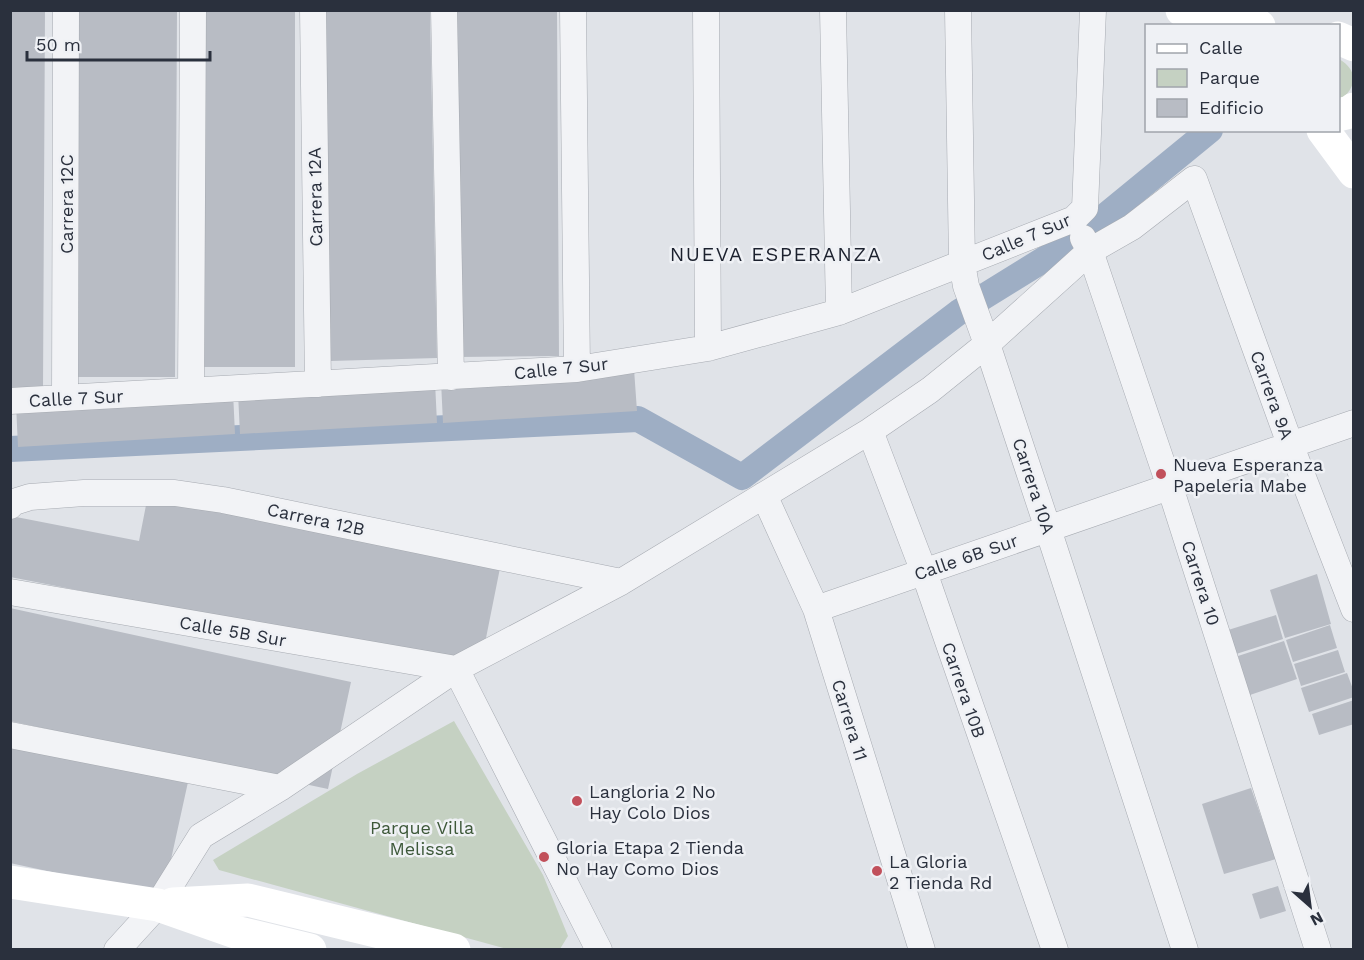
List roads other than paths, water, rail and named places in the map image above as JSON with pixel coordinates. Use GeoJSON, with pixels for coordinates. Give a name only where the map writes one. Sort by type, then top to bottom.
{"type":"FeatureCollection","features":[{"type":"Feature","properties":{"kind":"street","name":"Carrera 12C"},"geometry":{"type":"LineString","coordinates":[[65,398],[66,10]]}},
{"type":"Feature","properties":{"kind":"street"},"geometry":{"type":"LineString","coordinates":[[191,391],[194,10]]}},
{"type":"Feature","properties":{"kind":"street","name":"Carrera 12A"},"geometry":{"type":"LineString","coordinates":[[313,10],[318,384]]}},
{"type":"Feature","properties":{"kind":"street"},"geometry":{"type":"LineString","coordinates":[[444,10],[451,376]]}},
{"type":"Feature","properties":{"kind":"street"},"geometry":{"type":"LineString","coordinates":[[573,10],[577,369]]}},
{"type":"Feature","properties":{"kind":"street"},"geometry":{"type":"LineString","coordinates":[[706,10],[708,348]]}},
{"type":"Feature","properties":{"kind":"street"},"geometry":{"type":"LineString","coordinates":[[833,10],[838,312]]}},
{"type":"Feature","properties":{"kind":"street","name":"Carrera 10A"},"geometry":{"type":"LineString","coordinates":[[958,10],[964,275],[1185,950]]}},
{"type":"Feature","properties":{"kind":"street","name":"Carrera 10"},"geometry":{"type":"LineString","coordinates":[[1093,10],[1083,231],[1170,487],[1318,950]]}},
{"type":"Feature","properties":{"kind":"street"},"geometry":{"type":"LineString","coordinates":[[1193,16],[1245,24]]}},
{"type":"Feature","properties":{"kind":"street"},"geometry":{"type":"LineString","coordinates":[[1324,132],[1353,172]]}},
{"type":"Feature","properties":{"kind":"street","name":"Calle 7 Sur"},"geometry":{"type":"LineString","coordinates":[[10,401],[577,369],[708,348],[964,275],[1083,231],[1132,226],[1194,179]]}},
{"type":"Feature","properties":{"kind":"street","name":"Carrera 9A"},"geometry":{"type":"LineString","coordinates":[[1194,179],[1290,444],[1353,609]]}},
{"type":"Feature","properties":{"kind":"street","name":"Calle 7 Sur"},"geometry":{"type":"LineString","coordinates":[[117,950],[158,905],[201,836],[280,788],[456,669],[621,582],[870,431],[930,390],[987,344],[1083,231]]}},
{"type":"Feature","properties":{"kind":"street","name":"Calle 6B Sur"},"geometry":{"type":"LineString","coordinates":[[816,609],[1353,423]]}},
{"type":"Feature","properties":{"kind":"street","name":"Carrera 10B"},"geometry":{"type":"LineString","coordinates":[[870,431],[924,572],[1054,950]]}},
{"type":"Feature","properties":{"kind":"street","name":"Carrera 12B"},"geometry":{"type":"LineString","coordinates":[[10,506],[14,502],[30,497],[84,493],[176,493],[223,500],[621,582]]}},
{"type":"Feature","properties":{"kind":"street","name":"Carrera 11"},"geometry":{"type":"LineString","coordinates":[[764,495],[816,609],[922,950]]}},
{"type":"Feature","properties":{"kind":"street","name":"Calle 5B Sur"},"geometry":{"type":"LineString","coordinates":[[10,592],[456,669]]}},
{"type":"Feature","properties":{"kind":"street"},"geometry":{"type":"LineString","coordinates":[[456,669],[599,950]]}},
{"type":"Feature","properties":{"kind":"street"},"geometry":{"type":"LineString","coordinates":[[10,735],[280,788]]}},
{"type":"Feature","properties":{"kind":"street"},"geometry":{"type":"LineString","coordinates":[[10,882],[158,905],[235,932],[309,950]]}},
{"type":"Feature","properties":{"kind":"street"},"geometry":{"type":"LineString","coordinates":[[158,905],[248,900],[451,949]]}},
{"type":"Feature","properties":{"kind":"waterway"},"geometry":{"type":"LineString","coordinates":[[10,449],[638,419],[742,477],[959,312],[1077,239],[1208,132]]}},
{"type":"Feature","properties":{"kind":"place","name":"Nueva Esperanza Papeleria Mabe"},"geometry":{"type":"Point","coordinates":[1161,474]}},
{"type":"Feature","properties":{"kind":"place","name":"Langloria 2 No Hay Colo Dios"},"geometry":{"type":"Point","coordinates":[577,801]}},
{"type":"Feature","properties":{"kind":"place","name":"Gloria Etapa 2 Tienda No Hay Como Dios"},"geometry":{"type":"Point","coordinates":[544,857]}},
{"type":"Feature","properties":{"kind":"place","name":"La Gloria 2 Tienda Rd"},"geometry":{"type":"Point","coordinates":[877,871]}},
{"type":"Feature","properties":{"kind":"district","name":"NUEVA ESPERANZA"},"geometry":{"type":"Point","coordinates":[776,254]}},
{"type":"Feature","properties":{"kind":"park label","name":"Parque Villa Melissa"},"geometry":{"type":"Point","coordinates":[422,837]}}]}
